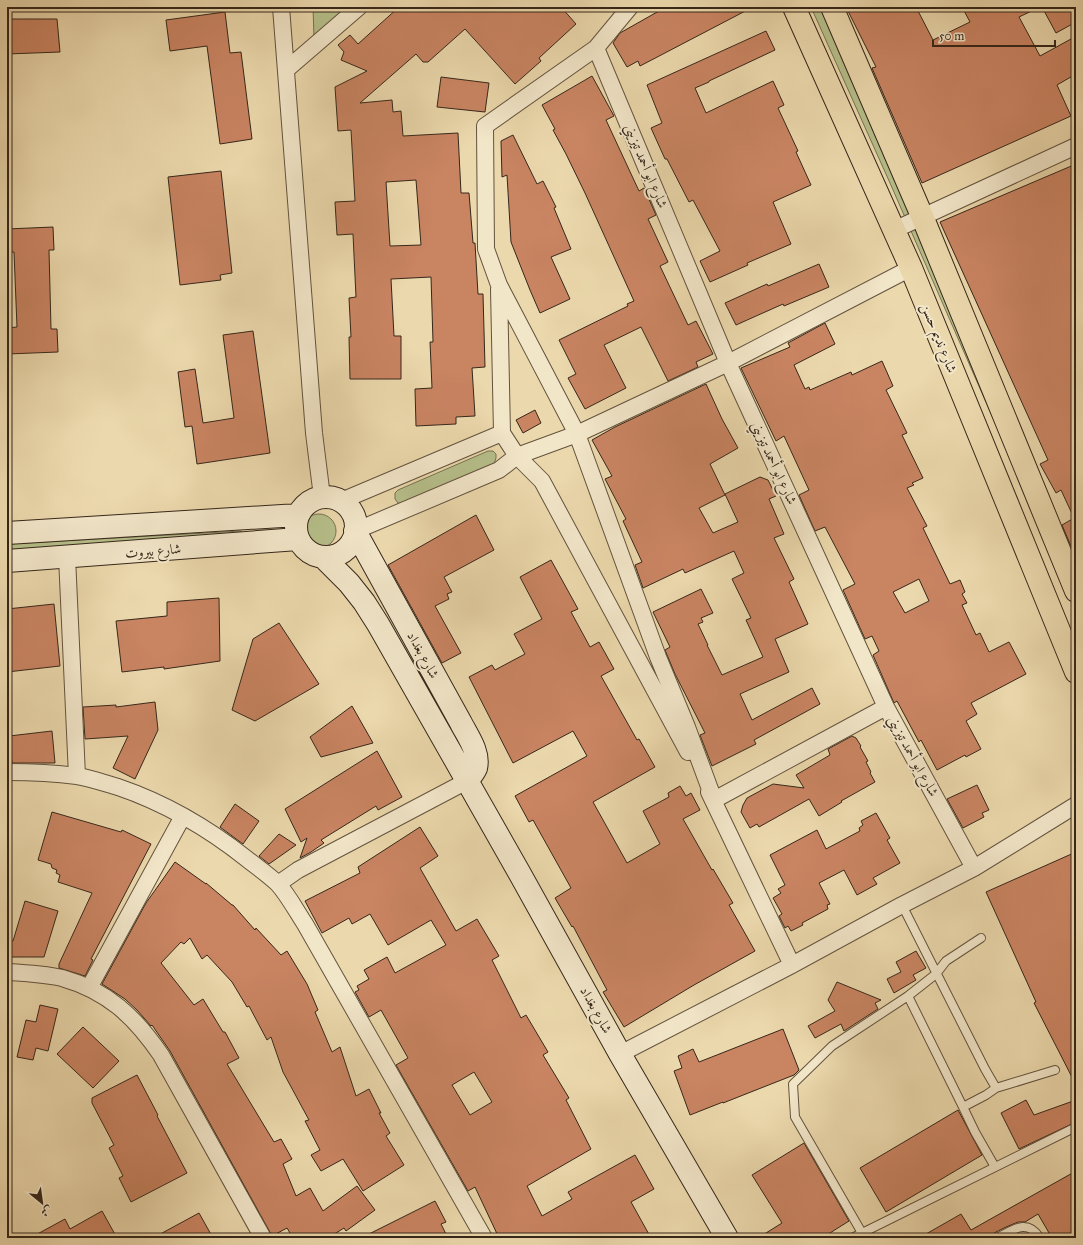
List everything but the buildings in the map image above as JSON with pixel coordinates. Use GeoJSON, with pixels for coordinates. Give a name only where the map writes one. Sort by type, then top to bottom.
{"type":"FeatureCollection","features":[{"type":"Feature","properties":{"kind":"main road","name":"شارع نديم حسن"},"geometry":{"type":"LineString","coordinates":[[794,7],[911,268],[1076,672]]}},
{"type":"Feature","properties":{"kind":"main road"},"geometry":{"type":"LineString","coordinates":[[832,7],[922,216],[1076,591]]}},
{"type":"Feature","properties":{"kind":"main road"},"geometry":{"type":"LineString","coordinates":[[315,499],[331,499],[348,506],[355,522],[355,531],[353,540],[348,547],[340,553],[323,557],[315,555],[302,546],[298,539],[296,523],[302,508],[308,503],[315,499]]}},
{"type":"Feature","properties":{"kind":"main road","name":"شارع بيروت"},"geometry":{"type":"LineString","coordinates":[[7,533],[298,515]]}},
{"type":"Feature","properties":{"kind":"main road","name":"شارع بغداد"},"geometry":{"type":"LineString","coordinates":[[355,531],[474,749],[476,767],[473,774],[467,781]]}},
{"type":"Feature","properties":{"kind":"main road","name":"شارع بيروت"},"geometry":{"type":"LineString","coordinates":[[7,561],[298,539]]}},
{"type":"Feature","properties":{"kind":"main road","name":"شارع بغداد"},"geometry":{"type":"LineString","coordinates":[[323,557],[364,602],[375,619],[620,1054],[727,1238]]}},
{"type":"Feature","properties":{"kind":"street"},"geometry":{"type":"LineString","coordinates":[[281,7],[314,433],[331,499],[502,433]]}},
{"type":"Feature","properties":{"kind":"street"},"geometry":{"type":"LineString","coordinates":[[286,70],[359,7]]}},
{"type":"Feature","properties":{"kind":"street"},"geometry":{"type":"LineString","coordinates":[[630,7],[596,48],[485,126],[486,249],[499,285],[576,434],[656,650],[714,800]]}},
{"type":"Feature","properties":{"kind":"street","name":"شارع ابو أحمد تيزيني"},"geometry":{"type":"LineString","coordinates":[[596,48],[728,363],[886,707],[974,868]]}},
{"type":"Feature","properties":{"kind":"street"},"geometry":{"type":"LineString","coordinates":[[894,230],[1076,146]]}},
{"type":"Feature","properties":{"kind":"street"},"geometry":{"type":"LineString","coordinates":[[355,531],[499,470],[517,456],[576,434],[728,363],[911,268]]}},
{"type":"Feature","properties":{"kind":"street"},"geometry":{"type":"LineString","coordinates":[[499,285],[502,433],[517,456],[542,480],[714,800],[792,965]]}},
{"type":"Feature","properties":{"kind":"street"},"geometry":{"type":"LineString","coordinates":[[67,557],[77,776]]}},
{"type":"Feature","properties":{"kind":"street"},"geometry":{"type":"LineString","coordinates":[[714,800],[886,707]]}},
{"type":"Feature","properties":{"kind":"street"},"geometry":{"type":"LineString","coordinates":[[7,772],[77,776],[132,792],[158,803],[208,830],[278,884],[305,924],[484,1238]]}},
{"type":"Feature","properties":{"kind":"street"},"geometry":{"type":"LineString","coordinates":[[278,884],[298,870],[467,781]]}},
{"type":"Feature","properties":{"kind":"street"},"geometry":{"type":"LineString","coordinates":[[620,1054],[792,965],[902,905],[974,868],[1076,805]]}},
{"type":"Feature","properties":{"kind":"street"},"geometry":{"type":"LineString","coordinates":[[89,988],[183,816]]}},
{"type":"Feature","properties":{"kind":"street"},"geometry":{"type":"LineString","coordinates":[[7,972],[61,978],[89,988],[106,998],[137,1024],[154,1044],[263,1238]]}},
{"type":"Feature","properties":{"kind":"lane"},"geometry":{"type":"LineString","coordinates":[[902,905],[936,974],[996,1088]]}},
{"type":"Feature","properties":{"kind":"lane"},"geometry":{"type":"LineString","coordinates":[[862,1233],[795,1117],[793,1084],[832,1046],[908,996],[936,974],[946,961],[981,938]]}},
{"type":"Feature","properties":{"kind":"lane"},"geometry":{"type":"LineString","coordinates":[[908,996],[975,1132],[995,1167]]}},
{"type":"Feature","properties":{"kind":"lane"},"geometry":{"type":"LineString","coordinates":[[963,1107],[986,1096],[996,1088],[1055,1070]]}},
{"type":"Feature","properties":{"kind":"lane"},"geometry":{"type":"LineString","coordinates":[[852,1238],[1076,1127]]}},
{"type":"Feature","properties":{"kind":"lane"},"geometry":{"type":"LineString","coordinates":[[997,1238],[1020,1226],[1029,1227],[1036,1232],[1040,1238]]}},
{"type":"Feature","properties":{"kind":"green space"},"geometry":{"type":"Polygon","coordinates":[[[313,7],[352,7],[314,38],[313,7]]]}},
{"type":"Feature","properties":{"kind":"green space"},"geometry":{"type":"Polygon","coordinates":[[[811,7],[822,7],[1076,583],[1076,608],[890,183],[811,7]]]}},
{"type":"Feature","properties":{"kind":"green space"},"geometry":{"type":"Polygon","coordinates":[[[488,451],[493,451],[496,454],[494,464],[403,504],[398,503],[395,499],[395,493],[398,490],[488,451]]]}},
{"type":"Feature","properties":{"kind":"green space"},"geometry":{"type":"Polygon","coordinates":[[[316,514],[322,514],[326,515],[333,521],[336,531],[335,538],[329,545],[322,548],[316,548],[312,547],[305,541],[302,534],[302,528],[303,524],[309,517],[316,514]]]}},
{"type":"Feature","properties":{"kind":"green space"},"geometry":{"type":"Polygon","coordinates":[[[241,531],[244,535],[7,554],[7,544],[241,531]]]}}]}
